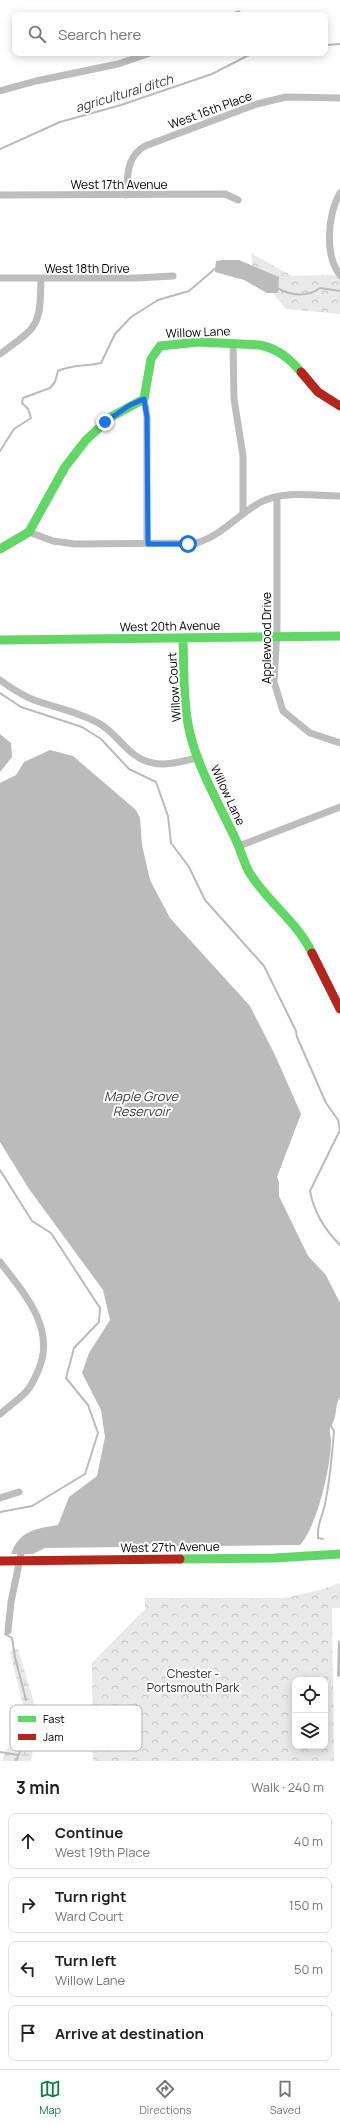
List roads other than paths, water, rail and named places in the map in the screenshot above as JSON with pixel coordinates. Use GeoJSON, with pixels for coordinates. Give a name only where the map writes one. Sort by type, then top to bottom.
{"type":"FeatureCollection","features":[{"type":"Feature","properties":{"kind":"street"},"geometry":{"type":"LineString","coordinates":[[0,91],[36,81],[118,64],[141,56]]}},
{"type":"Feature","properties":{"kind":"street","name":"West 16th Place"},"geometry":{"type":"LineString","coordinates":[[126,195],[132,157],[136,151],[145,146],[256,104],[286,98],[340,98]]}},
{"type":"Feature","properties":{"kind":"street"},"geometry":{"type":"LineString","coordinates":[[340,193],[332,215],[331,252],[335,270],[340,275]]}},
{"type":"Feature","properties":{"kind":"street","name":"West 17th Avenue"},"geometry":{"type":"LineString","coordinates":[[0,195],[225,194],[238,200]]}},
{"type":"Feature","properties":{"kind":"street","name":"West 18th Drive"},"geometry":{"type":"LineString","coordinates":[[0,278],[137,278],[173,276]]}},
{"type":"Feature","properties":{"kind":"street"},"geometry":{"type":"LineString","coordinates":[[0,354],[31,331],[40,315],[41,279]]}},
{"type":"Feature","properties":{"kind":"street","name":"Willow Lane"},"geometry":{"type":"LineString","coordinates":[[144,399],[151,359],[160,346],[170,343],[232,343],[262,345],[279,351],[291,360],[319,394],[340,406]]}},
{"type":"Feature","properties":{"kind":"street"},"geometry":{"type":"LineString","coordinates":[[232,343],[234,399],[243,456],[243,514]]}},
{"type":"Feature","properties":{"kind":"street"},"geometry":{"type":"LineString","coordinates":[[0,549],[29,532],[77,448],[88,436],[119,411],[144,399],[147,417],[148,544]]}},
{"type":"Feature","properties":{"kind":"street"},"geometry":{"type":"LineString","coordinates":[[29,532],[39,537],[64,543],[148,544],[201,542],[217,534],[261,502],[277,497],[292,495],[340,496]]}},
{"type":"Feature","properties":{"kind":"street","name":"Applewood Drive"},"geometry":{"type":"LineString","coordinates":[[277,497],[276,636],[274,682],[283,711],[310,733],[340,743]]}},
{"type":"Feature","properties":{"kind":"street","name":"West 20th Avenue"},"geometry":{"type":"LineString","coordinates":[[0,640],[340,636]]}},
{"type":"Feature","properties":{"kind":"street","name":"Willow Court"},"geometry":{"type":"LineString","coordinates":[[183,639],[188,720],[198,758]]}},
{"type":"Feature","properties":{"kind":"street","name":"Willow Lane"},"geometry":{"type":"LineString","coordinates":[[0,680],[18,693],[95,721],[108,730],[128,751],[140,759],[152,763],[166,764],[198,758],[239,846],[249,872],[264,892],[304,936],[340,1009]]}},
{"type":"Feature","properties":{"kind":"street"},"geometry":{"type":"LineString","coordinates":[[239,846],[340,807]]}},
{"type":"Feature","properties":{"kind":"street"},"geometry":{"type":"LineString","coordinates":[[0,1262],[37,1313],[42,1328],[43,1348],[41,1365],[27,1391],[0,1414]]}},
{"type":"Feature","properties":{"kind":"street"},"geometry":{"type":"LineString","coordinates":[[0,1498],[19,1492]]}},
{"type":"Feature","properties":{"kind":"street","name":"West 27th Avenue"},"geometry":{"type":"LineString","coordinates":[[1,1561],[275,1558],[340,1554]]}},
{"type":"Feature","properties":{"kind":"water"},"geometry":{"type":"Polygon","coordinates":[[[239,260],[279,277],[278,293],[267,293],[244,280],[215,272],[216,261],[239,260]]]}},
{"type":"Feature","properties":{"kind":"water"},"geometry":{"type":"Polygon","coordinates":[[[0,734],[11,743],[12,757],[0,772],[0,734]]]}},
{"type":"Feature","properties":{"kind":"water","name":"Maple Grove Reservoir"},"geometry":{"type":"Polygon","coordinates":[[[50,750],[73,756],[136,810],[140,818],[142,845],[150,880],[170,918],[250,1006],[275,1055],[301,1114],[277,1177],[279,1182],[279,1196],[308,1256],[326,1275],[340,1303],[340,1397],[337,1403],[336,1414],[330,1428],[331,1441],[329,1465],[322,1496],[312,1525],[300,1545],[45,1548],[33,1554],[11,1554],[19,1540],[24,1535],[35,1530],[58,1525],[69,1497],[97,1476],[105,1437],[101,1410],[82,1373],[89,1353],[110,1320],[103,1290],[29,1189],[0,1142],[0,783],[16,775],[24,762],[50,750]]]}},
{"type":"Feature","properties":{"kind":"water"},"geometry":{"type":"Polygon","coordinates":[[[338,1640],[340,1642],[340,1677],[337,1676],[338,1640]]]}},
{"type":"Feature","properties":{"kind":"waterway","name":"agricultural ditch"},"geometry":{"type":"LineString","coordinates":[[328,45],[340,44]]}},
{"type":"Feature","properties":{"kind":"waterway","name":"agricultural ditch"},"geometry":{"type":"LineString","coordinates":[[0,149],[60,122],[121,105],[212,74],[247,56]]}},
{"type":"Feature","properties":{"kind":"waterway"},"geometry":{"type":"LineString","coordinates":[[0,451],[14,429],[31,418],[28,409],[22,403],[23,398],[50,388],[55,382],[58,371],[62,369],[101,363],[115,334],[131,317],[158,300],[189,291],[217,267]]}},
{"type":"Feature","properties":{"kind":"waterway"},"geometry":{"type":"LineString","coordinates":[[277,288],[288,293],[299,295],[304,295],[320,288],[340,291]]}},
{"type":"Feature","properties":{"kind":"waterway"},"geometry":{"type":"LineString","coordinates":[[0,693],[21,707],[82,727],[101,739],[129,769],[156,782],[168,816],[171,843],[189,867],[205,900],[264,966],[296,1031],[297,1037],[326,1103],[338,1120],[340,1130],[310,1191],[317,1214],[340,1245]]}},
{"type":"Feature","properties":{"kind":"waterway"},"geometry":{"type":"LineString","coordinates":[[0,1170],[32,1221],[51,1233],[100,1308],[99,1322],[74,1348],[66,1378],[88,1405],[98,1433],[85,1474],[32,1506],[0,1512]]}},
{"type":"Feature","properties":{"kind":"waterway"},"geometry":{"type":"LineString","coordinates":[[323,1539],[318,1538],[318,1529],[326,1499],[330,1470],[334,1431],[331,1426]]}},
{"type":"Feature","properties":{"kind":"waterway"},"geometry":{"type":"LineString","coordinates":[[8,1631],[11,1602],[21,1554]]}},
{"type":"Feature","properties":{"kind":"waterway"},"geometry":{"type":"LineString","coordinates":[[8,1631],[5,1634],[12,1638],[15,1657],[26,1700]]}},
{"type":"Feature","properties":{"kind":"waterway"},"geometry":{"type":"LineString","coordinates":[[16,1761],[20,1751]]}},
{"type":"Feature","properties":{"kind":"waterway"},"geometry":{"type":"LineString","coordinates":[[0,1752],[18,1755]]}},
{"type":"Feature","properties":{"kind":"park label","name":"Chester - Portsmouth Park"},"geometry":{"type":"Point","coordinates":[193,1680]}}]}
